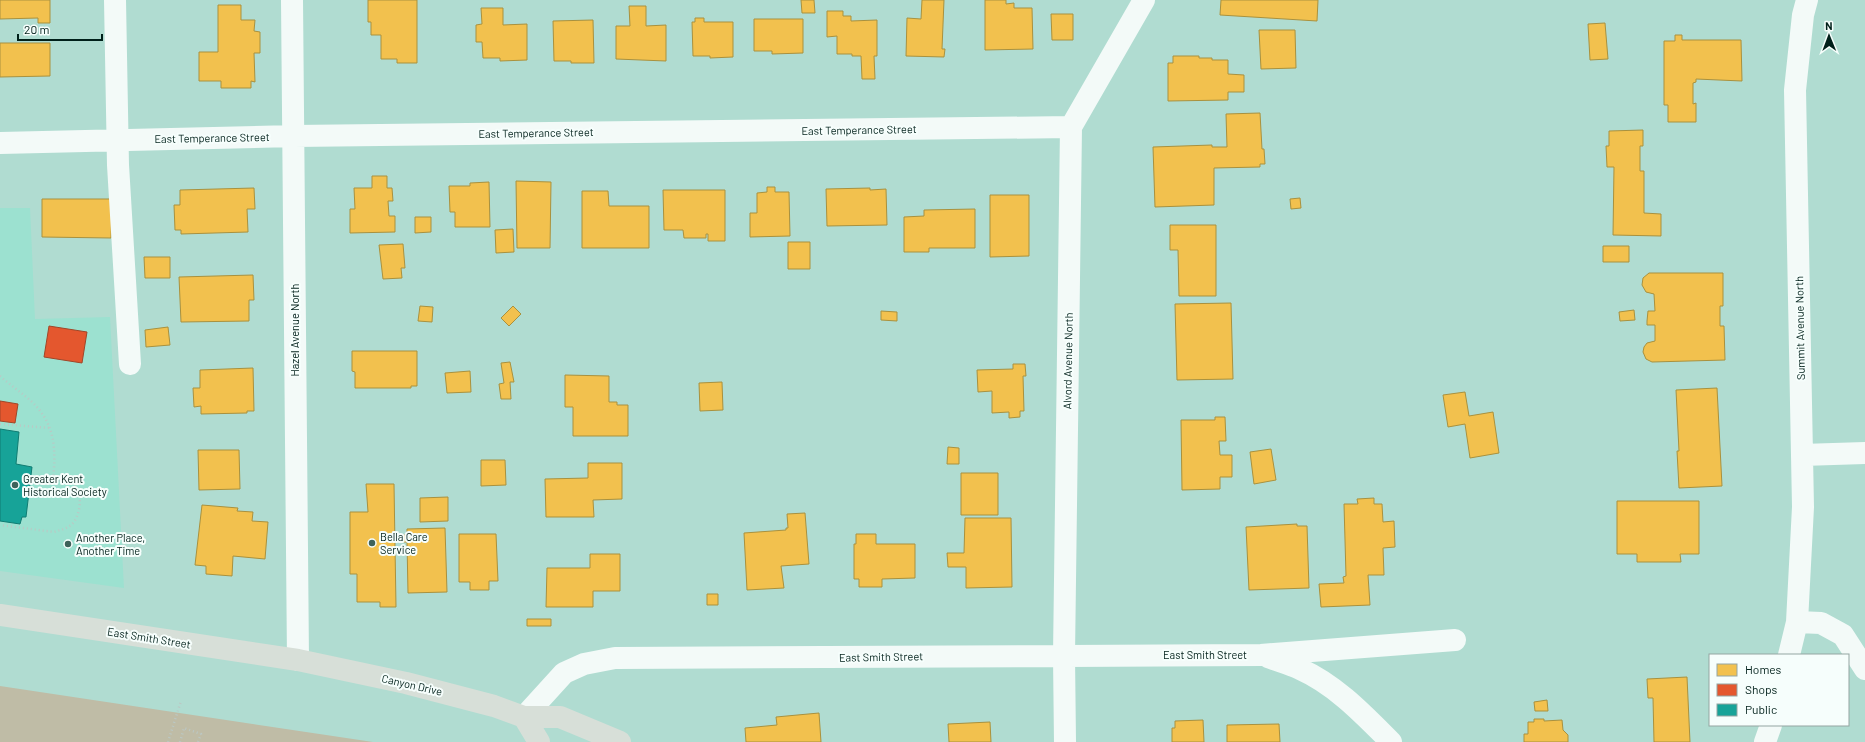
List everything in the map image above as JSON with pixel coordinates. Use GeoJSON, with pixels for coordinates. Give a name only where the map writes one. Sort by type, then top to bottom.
{"type":"FeatureCollection","features":[{"type":"Feature","properties":{"kind":"main road","name":"East Smith Street"},"geometry":{"type":"LineString","coordinates":[[0,615],[298,660]]}},
{"type":"Feature","properties":{"kind":"main road","name":"Canyon Drive"},"geometry":{"type":"LineString","coordinates":[[298,660],[406,683],[494,706],[524,717],[560,717],[620,742]]}},
{"type":"Feature","properties":{"kind":"main road"},"geometry":{"type":"LineString","coordinates":[[524,717],[539,742]]}},
{"type":"Feature","properties":{"kind":"street"},"geometry":{"type":"LineString","coordinates":[[115,0],[120,210],[130,364]]}},
{"type":"Feature","properties":{"kind":"street","name":"Hazel Avenue North"},"geometry":{"type":"LineString","coordinates":[[292,0],[298,660]]}},
{"type":"Feature","properties":{"kind":"street","name":"Alvord Avenue North"},"geometry":{"type":"LineString","coordinates":[[1064,742],[1071,127],[1144,0]]}},
{"type":"Feature","properties":{"kind":"street","name":"Summit Avenue North"},"geometry":{"type":"LineString","coordinates":[[1789,654],[1797,622],[1803,507],[1795,90],[1803,15],[1807,0]]}},
{"type":"Feature","properties":{"kind":"street","name":"East Temperance Street"},"geometry":{"type":"LineString","coordinates":[[0,143],[294,136],[1071,127]]}},
{"type":"Feature","properties":{"kind":"street"},"geometry":{"type":"LineString","coordinates":[[1802,454],[1865,452]]}},
{"type":"Feature","properties":{"kind":"street"},"geometry":{"type":"LineString","coordinates":[[1797,622],[1821,623],[1843,635],[1865,669]]}},
{"type":"Feature","properties":{"kind":"street","name":"East Smith Street"},"geometry":{"type":"LineString","coordinates":[[524,717],[564,673],[584,664],[615,658],[1261,655],[1455,640]]}},
{"type":"Feature","properties":{"kind":"street","name":"East Smith Street"},"geometry":{"type":"LineString","coordinates":[[1261,655],[1300,669],[1328,685],[1362,712],[1391,742]]}},
{"type":"Feature","properties":{"kind":"street"},"geometry":{"type":"LineString","coordinates":[[1765,742],[1771,726]]}},
{"type":"Feature","properties":{"kind":"path"},"geometry":{"type":"LineString","coordinates":[[0,376],[33,402],[50,428],[54,440],[55,450],[53,480],[68,482],[74,486],[78,491],[79,503],[76,519],[71,525],[54,532],[0,525]]}},
{"type":"Feature","properties":{"kind":"path"},"geometry":{"type":"LineString","coordinates":[[0,424],[50,428]]}},
{"type":"Feature","properties":{"kind":"path"},"geometry":{"type":"LineString","coordinates":[[168,742],[181,702]]}},
{"type":"Feature","properties":{"kind":"path"},"geometry":{"type":"LineString","coordinates":[[180,742],[184,728],[200,734],[198,741]]}},
{"type":"Feature","properties":{"kind":"shaded area"},"geometry":{"type":"Polygon","coordinates":[[[0,208],[30,208],[35,319],[110,317],[124,588],[0,571],[0,208]]]}},
{"type":"Feature","properties":{"kind":"shaded area"},"geometry":{"type":"Polygon","coordinates":[[[0,686],[373,742],[0,742],[0,686]]]}},
{"type":"Feature","properties":{"kind":"building: Homes"},"geometry":{"type":"Polygon","coordinates":[[[0,0],[50,0],[50,23],[38,23],[38,18],[0,19],[0,0]]]}},
{"type":"Feature","properties":{"kind":"building: Homes"},"geometry":{"type":"Polygon","coordinates":[[[368,0],[417,0],[417,63],[397,63],[397,59],[381,59],[381,35],[371,35],[371,22],[368,22],[368,0]]]}},
{"type":"Feature","properties":{"kind":"building: Homes"},"geometry":{"type":"Polygon","coordinates":[[[801,0],[814,0],[815,13],[802,13],[801,0]]]}},
{"type":"Feature","properties":{"kind":"building: Homes"},"geometry":{"type":"Polygon","coordinates":[[[922,0],[944,0],[942,49],[945,49],[944,57],[906,56],[907,18],[921,19],[922,0]]]}},
{"type":"Feature","properties":{"kind":"building: Homes"},"geometry":{"type":"Polygon","coordinates":[[[985,0],[1006,0],[1006,4],[1014,3],[1014,8],[1032,8],[1033,49],[985,50],[985,0]]]}},
{"type":"Feature","properties":{"kind":"building: Homes"},"geometry":{"type":"Polygon","coordinates":[[[1221,0],[1318,0],[1317,21],[1220,15],[1221,0]]]}},
{"type":"Feature","properties":{"kind":"building: Homes"},"geometry":{"type":"Polygon","coordinates":[[[218,5],[241,5],[241,20],[255,20],[254,31],[260,32],[260,53],[254,53],[255,82],[251,81],[251,88],[221,88],[221,81],[199,81],[199,52],[218,52],[218,5]]]}},
{"type":"Feature","properties":{"kind":"building: Homes"},"geometry":{"type":"Polygon","coordinates":[[[629,6],[646,6],[646,26],[666,25],[666,61],[616,59],[616,26],[630,26],[629,6]]]}},
{"type":"Feature","properties":{"kind":"building: Homes"},"geometry":{"type":"Polygon","coordinates":[[[481,8],[503,8],[503,25],[527,24],[527,60],[500,61],[500,58],[483,58],[482,42],[476,42],[476,25],[482,24],[481,8]]]}},
{"type":"Feature","properties":{"kind":"building: Homes"},"geometry":{"type":"Polygon","coordinates":[[[827,11],[843,11],[843,16],[851,16],[851,21],[877,20],[877,56],[874,56],[875,79],[862,79],[861,56],[852,56],[852,54],[837,54],[837,36],[827,37],[827,11]]]}},
{"type":"Feature","properties":{"kind":"building: Homes"},"geometry":{"type":"Polygon","coordinates":[[[1051,14],[1073,14],[1073,40],[1052,40],[1051,14]]]}},
{"type":"Feature","properties":{"kind":"building: Homes"},"geometry":{"type":"Polygon","coordinates":[[[695,18],[704,18],[704,22],[733,22],[733,57],[710,58],[710,56],[693,56],[692,22],[695,22],[695,18]]]}},
{"type":"Feature","properties":{"kind":"building: Homes"},"geometry":{"type":"Polygon","coordinates":[[[754,19],[803,19],[803,53],[772,54],[772,51],[754,51],[754,19]]]}},
{"type":"Feature","properties":{"kind":"building: Homes"},"geometry":{"type":"Polygon","coordinates":[[[593,20],[594,63],[554,61],[553,21],[593,20]]]}},
{"type":"Feature","properties":{"kind":"building: Homes"},"geometry":{"type":"Polygon","coordinates":[[[1605,23],[1608,59],[1590,60],[1588,24],[1605,23]]]}},
{"type":"Feature","properties":{"kind":"building: Homes"},"geometry":{"type":"Polygon","coordinates":[[[1259,30],[1295,30],[1296,68],[1261,69],[1259,30]]]}},
{"type":"Feature","properties":{"kind":"building: Homes"},"geometry":{"type":"Polygon","coordinates":[[[1675,35],[1682,35],[1682,40],[1741,40],[1742,81],[1696,79],[1696,82],[1693,83],[1693,104],[1696,103],[1696,122],[1668,122],[1668,105],[1664,105],[1664,41],[1675,41],[1675,35]]]}},
{"type":"Feature","properties":{"kind":"building: Homes"},"geometry":{"type":"Polygon","coordinates":[[[0,43],[50,43],[50,76],[0,77],[0,43]]]}},
{"type":"Feature","properties":{"kind":"building: Homes"},"geometry":{"type":"Polygon","coordinates":[[[1173,56],[1199,56],[1199,58],[1212,58],[1212,60],[1228,60],[1228,74],[1244,75],[1244,92],[1228,92],[1228,100],[1168,101],[1168,63],[1173,63],[1173,56]]]}},
{"type":"Feature","properties":{"kind":"building: Homes"},"geometry":{"type":"Polygon","coordinates":[[[1260,113],[1262,149],[1264,149],[1265,164],[1260,164],[1260,167],[1214,168],[1214,205],[1155,207],[1153,147],[1212,145],[1212,147],[1227,147],[1226,114],[1260,113]]]}},
{"type":"Feature","properties":{"kind":"building: Homes"},"geometry":{"type":"Polygon","coordinates":[[[1643,130],[1643,146],[1640,146],[1640,171],[1644,171],[1644,213],[1661,214],[1661,236],[1613,235],[1614,167],[1607,167],[1606,146],[1609,146],[1609,131],[1643,130]]]}},
{"type":"Feature","properties":{"kind":"building: Homes"},"geometry":{"type":"Polygon","coordinates":[[[372,176],[387,176],[387,188],[392,188],[393,201],[388,201],[389,216],[395,216],[395,232],[350,233],[350,209],[355,209],[354,188],[372,188],[372,176]]]}},
{"type":"Feature","properties":{"kind":"building: Homes"},"geometry":{"type":"Polygon","coordinates":[[[516,181],[551,182],[550,248],[517,248],[516,181]]]}},
{"type":"Feature","properties":{"kind":"building: Homes"},"geometry":{"type":"Polygon","coordinates":[[[489,182],[490,227],[455,227],[455,212],[450,212],[449,186],[470,186],[470,183],[489,182]]]}},
{"type":"Feature","properties":{"kind":"building: Homes"},"geometry":{"type":"Polygon","coordinates":[[[767,187],[775,187],[775,192],[789,192],[790,236],[750,237],[750,213],[757,213],[757,193],[767,192],[767,187]]]}},
{"type":"Feature","properties":{"kind":"building: Homes"},"geometry":{"type":"Polygon","coordinates":[[[254,188],[255,209],[247,209],[248,232],[181,234],[181,230],[175,230],[174,205],[180,205],[180,190],[254,188]]]}},
{"type":"Feature","properties":{"kind":"building: Homes"},"geometry":{"type":"Polygon","coordinates":[[[870,188],[870,190],[886,189],[887,225],[827,226],[826,189],[870,188]]]}},
{"type":"Feature","properties":{"kind":"building: Homes"},"geometry":{"type":"Polygon","coordinates":[[[663,190],[725,190],[725,241],[708,241],[708,234],[706,234],[706,238],[684,238],[683,230],[664,230],[663,190]]]}},
{"type":"Feature","properties":{"kind":"building: Homes"},"geometry":{"type":"Polygon","coordinates":[[[582,191],[608,191],[609,206],[649,206],[649,248],[582,248],[582,191]]]}},
{"type":"Feature","properties":{"kind":"building: Homes"},"geometry":{"type":"Polygon","coordinates":[[[990,195],[1029,195],[1029,256],[990,257],[990,195]]]}},
{"type":"Feature","properties":{"kind":"building: Homes"},"geometry":{"type":"Polygon","coordinates":[[[1300,198],[1301,208],[1291,209],[1290,199],[1300,198]]]}},
{"type":"Feature","properties":{"kind":"building: Homes"},"geometry":{"type":"Polygon","coordinates":[[[42,199],[112,199],[111,238],[42,237],[42,199]]]}},
{"type":"Feature","properties":{"kind":"building: Homes"},"geometry":{"type":"Polygon","coordinates":[[[975,209],[975,248],[929,248],[929,252],[904,252],[904,217],[924,216],[924,210],[975,209]]]}},
{"type":"Feature","properties":{"kind":"building: Homes"},"geometry":{"type":"Polygon","coordinates":[[[415,217],[431,217],[431,232],[415,233],[415,217]]]}},
{"type":"Feature","properties":{"kind":"building: Homes"},"geometry":{"type":"Polygon","coordinates":[[[1170,225],[1216,225],[1216,296],[1179,296],[1178,250],[1170,250],[1170,225]]]}},
{"type":"Feature","properties":{"kind":"building: Homes"},"geometry":{"type":"Polygon","coordinates":[[[513,229],[514,252],[496,253],[495,230],[513,229]]]}},
{"type":"Feature","properties":{"kind":"building: Homes"},"geometry":{"type":"Polygon","coordinates":[[[788,242],[810,242],[810,269],[788,269],[788,242]]]}},
{"type":"Feature","properties":{"kind":"building: Homes"},"geometry":{"type":"Polygon","coordinates":[[[403,244],[405,268],[401,268],[402,278],[383,279],[379,245],[403,244]]]}},
{"type":"Feature","properties":{"kind":"building: Homes"},"geometry":{"type":"Polygon","coordinates":[[[1603,246],[1629,246],[1629,262],[1603,262],[1603,246]]]}},
{"type":"Feature","properties":{"kind":"building: Homes"},"geometry":{"type":"Polygon","coordinates":[[[144,257],[170,257],[170,278],[145,278],[144,257]]]}},
{"type":"Feature","properties":{"kind":"building: Homes"},"geometry":{"type":"Polygon","coordinates":[[[1649,273],[1723,273],[1723,306],[1720,306],[1720,326],[1724,326],[1725,360],[1652,362],[1646,359],[1643,352],[1644,347],[1647,343],[1655,341],[1655,325],[1647,325],[1648,311],[1655,311],[1654,294],[1646,292],[1642,285],[1643,278],[1649,273]]]}},
{"type":"Feature","properties":{"kind":"building: Homes"},"geometry":{"type":"Polygon","coordinates":[[[253,275],[254,300],[249,300],[249,321],[181,322],[179,277],[253,275]]]}},
{"type":"Feature","properties":{"kind":"building: Homes"},"geometry":{"type":"Polygon","coordinates":[[[1231,303],[1233,379],[1177,380],[1175,304],[1231,303]]]}},
{"type":"Feature","properties":{"kind":"building: Homes"},"geometry":{"type":"Polygon","coordinates":[[[420,306],[433,307],[432,322],[418,321],[420,306]]]}},
{"type":"Feature","properties":{"kind":"building: Homes"},"geometry":{"type":"Polygon","coordinates":[[[513,306],[521,314],[509,326],[501,318],[513,306]]]}},
{"type":"Feature","properties":{"kind":"building: Homes"},"geometry":{"type":"Polygon","coordinates":[[[1634,310],[1635,320],[1620,321],[1619,312],[1634,310]]]}},
{"type":"Feature","properties":{"kind":"building: Homes"},"geometry":{"type":"Polygon","coordinates":[[[881,311],[897,312],[897,321],[881,320],[881,311]]]}},
{"type":"Feature","properties":{"kind":"building: Homes"},"geometry":{"type":"Polygon","coordinates":[[[168,327],[170,345],[146,347],[145,330],[168,327]]]}},
{"type":"Feature","properties":{"kind":"building: Homes"},"geometry":{"type":"Polygon","coordinates":[[[352,351],[417,351],[417,386],[411,386],[411,388],[355,388],[355,372],[352,371],[352,351]]]}},
{"type":"Feature","properties":{"kind":"building: Homes"},"geometry":{"type":"Polygon","coordinates":[[[510,362],[514,382],[510,382],[511,399],[501,399],[499,384],[504,383],[501,363],[510,362]]]}},
{"type":"Feature","properties":{"kind":"building: Homes"},"geometry":{"type":"Polygon","coordinates":[[[1013,364],[1025,364],[1026,376],[1023,376],[1024,411],[1020,411],[1020,417],[1009,418],[1009,412],[992,413],[992,391],[978,392],[977,370],[1013,369],[1013,364]]]}},
{"type":"Feature","properties":{"kind":"building: Homes"},"geometry":{"type":"Polygon","coordinates":[[[253,368],[254,411],[247,411],[247,413],[201,414],[201,406],[194,407],[193,388],[200,388],[200,370],[253,368]]]}},
{"type":"Feature","properties":{"kind":"building: Homes"},"geometry":{"type":"Polygon","coordinates":[[[470,371],[471,392],[447,393],[445,373],[470,371]]]}},
{"type":"Feature","properties":{"kind":"building: Homes"},"geometry":{"type":"Polygon","coordinates":[[[565,375],[609,376],[609,402],[617,402],[617,405],[628,405],[628,436],[573,436],[573,407],[565,407],[565,375]]]}},
{"type":"Feature","properties":{"kind":"building: Homes"},"geometry":{"type":"Polygon","coordinates":[[[722,382],[723,410],[700,411],[699,383],[722,382]]]}},
{"type":"Feature","properties":{"kind":"building: Homes"},"geometry":{"type":"Polygon","coordinates":[[[1717,388],[1722,486],[1679,488],[1676,390],[1717,388]]]}},
{"type":"Feature","properties":{"kind":"building: Homes"},"geometry":{"type":"Polygon","coordinates":[[[1465,392],[1469,416],[1493,412],[1499,453],[1470,458],[1465,424],[1448,427],[1443,395],[1465,392]]]}},
{"type":"Feature","properties":{"kind":"building: Homes"},"geometry":{"type":"Polygon","coordinates":[[[1215,417],[1225,417],[1226,441],[1219,441],[1220,455],[1232,455],[1232,477],[1220,477],[1220,489],[1182,490],[1181,420],[1215,420],[1215,417]]]}},
{"type":"Feature","properties":{"kind":"building: Homes"},"geometry":{"type":"Polygon","coordinates":[[[948,447],[959,448],[959,464],[947,464],[948,447]]]}},
{"type":"Feature","properties":{"kind":"building: Homes"},"geometry":{"type":"Polygon","coordinates":[[[1271,449],[1276,480],[1254,484],[1250,452],[1271,449]]]}},
{"type":"Feature","properties":{"kind":"building: Homes"},"geometry":{"type":"Polygon","coordinates":[[[198,450],[239,450],[240,489],[199,490],[198,450]]]}},
{"type":"Feature","properties":{"kind":"building: Homes"},"geometry":{"type":"Polygon","coordinates":[[[481,460],[505,460],[506,485],[481,486],[481,460]]]}},
{"type":"Feature","properties":{"kind":"building: Homes"},"geometry":{"type":"Polygon","coordinates":[[[588,463],[622,463],[622,499],[593,500],[594,517],[546,517],[545,479],[588,478],[588,463]]]}},
{"type":"Feature","properties":{"kind":"building: Homes"},"geometry":{"type":"Polygon","coordinates":[[[961,473],[998,473],[998,515],[961,515],[961,473]]]}},
{"type":"Feature","properties":{"kind":"building: Homes","name":"Bella Care Service"},"geometry":{"type":"Polygon","coordinates":[[[366,484],[394,484],[396,607],[380,607],[380,602],[357,602],[357,574],[350,574],[350,512],[368,512],[366,484]]]}},
{"type":"Feature","properties":{"kind":"building: Homes"},"geometry":{"type":"Polygon","coordinates":[[[448,497],[448,521],[420,522],[420,498],[448,497]]]}},
{"type":"Feature","properties":{"kind":"building: Homes"},"geometry":{"type":"Polygon","coordinates":[[[1374,498],[1374,504],[1382,504],[1383,522],[1394,521],[1395,547],[1383,548],[1384,575],[1368,575],[1370,605],[1321,607],[1319,584],[1344,583],[1343,577],[1346,576],[1344,504],[1358,504],[1357,499],[1374,498]]]}},
{"type":"Feature","properties":{"kind":"building: Homes"},"geometry":{"type":"Polygon","coordinates":[[[1617,501],[1699,501],[1699,554],[1680,554],[1681,562],[1637,562],[1637,554],[1617,554],[1617,501]]]}},
{"type":"Feature","properties":{"kind":"building: Homes"},"geometry":{"type":"Polygon","coordinates":[[[202,505],[238,508],[237,511],[253,512],[252,521],[268,522],[265,559],[233,556],[232,576],[206,574],[206,566],[195,565],[202,505]]]}},
{"type":"Feature","properties":{"kind":"building: Homes"},"geometry":{"type":"Polygon","coordinates":[[[805,513],[809,564],[781,566],[784,588],[747,590],[744,533],[786,530],[786,528],[788,528],[787,514],[805,513]]]}},
{"type":"Feature","properties":{"kind":"building: Homes"},"geometry":{"type":"Polygon","coordinates":[[[965,518],[1011,518],[1012,587],[966,588],[966,567],[948,567],[947,553],[964,553],[965,518]]]}},
{"type":"Feature","properties":{"kind":"building: Homes"},"geometry":{"type":"Polygon","coordinates":[[[1297,524],[1297,526],[1307,526],[1309,588],[1249,590],[1246,527],[1297,524]]]}},
{"type":"Feature","properties":{"kind":"building: Homes"},"geometry":{"type":"Polygon","coordinates":[[[445,528],[447,592],[408,593],[407,542],[401,542],[401,535],[407,535],[407,529],[445,528]]]}},
{"type":"Feature","properties":{"kind":"building: Homes"},"geometry":{"type":"Polygon","coordinates":[[[459,534],[496,534],[498,581],[489,581],[489,590],[470,590],[470,582],[459,582],[459,534]]]}},
{"type":"Feature","properties":{"kind":"building: Homes"},"geometry":{"type":"Polygon","coordinates":[[[856,534],[876,534],[876,544],[915,544],[915,578],[882,579],[882,587],[859,587],[859,579],[854,579],[854,544],[856,544],[856,534]]]}},
{"type":"Feature","properties":{"kind":"building: Homes"},"geometry":{"type":"Polygon","coordinates":[[[590,554],[620,554],[620,591],[593,591],[593,607],[546,607],[547,568],[590,568],[590,554]]]}},
{"type":"Feature","properties":{"kind":"building: Homes"},"geometry":{"type":"Polygon","coordinates":[[[707,594],[718,594],[718,605],[707,605],[707,594]]]}},
{"type":"Feature","properties":{"kind":"building: Homes"},"geometry":{"type":"Polygon","coordinates":[[[527,619],[551,619],[551,626],[527,626],[527,619]]]}},
{"type":"Feature","properties":{"kind":"building: Homes"},"geometry":{"type":"Polygon","coordinates":[[[1687,677],[1690,742],[1654,742],[1653,698],[1648,698],[1647,679],[1687,677]]]}},
{"type":"Feature","properties":{"kind":"building: Homes"},"geometry":{"type":"Polygon","coordinates":[[[1547,700],[1548,711],[1535,711],[1534,702],[1547,700]]]}},
{"type":"Feature","properties":{"kind":"building: Homes"},"geometry":{"type":"Polygon","coordinates":[[[819,713],[821,742],[746,742],[745,728],[777,725],[776,717],[819,713]]]}},
{"type":"Feature","properties":{"kind":"building: Homes"},"geometry":{"type":"Polygon","coordinates":[[[1534,719],[1544,719],[1544,721],[1562,720],[1563,730],[1568,735],[1568,742],[1524,742],[1524,734],[1528,734],[1528,722],[1534,722],[1534,719]]]}},
{"type":"Feature","properties":{"kind":"building: Homes"},"geometry":{"type":"Polygon","coordinates":[[[1203,720],[1204,742],[1172,742],[1172,728],[1175,728],[1175,721],[1203,720]]]}},
{"type":"Feature","properties":{"kind":"building: Homes"},"geometry":{"type":"Polygon","coordinates":[[[990,722],[991,742],[949,742],[948,724],[990,722]]]}},
{"type":"Feature","properties":{"kind":"building: Homes"},"geometry":{"type":"Polygon","coordinates":[[[1279,724],[1280,742],[1227,742],[1227,725],[1279,724]]]}},
{"type":"Feature","properties":{"kind":"building: Shops"},"geometry":{"type":"Polygon","coordinates":[[[49,326],[87,332],[82,363],[44,357],[49,326]]]}},
{"type":"Feature","properties":{"kind":"building: Shops"},"geometry":{"type":"Polygon","coordinates":[[[0,401],[18,404],[15,423],[0,421],[0,401]]]}},
{"type":"Feature","properties":{"kind":"building: Public","name":"Greater Kent Historical Society"},"geometry":{"type":"Polygon","coordinates":[[[0,429],[19,432],[16,464],[32,467],[26,517],[22,517],[20,524],[0,521],[0,429]]]}},
{"type":"Feature","properties":{"kind":"place","name":"Greater Kent Historical Society"},"geometry":{"type":"Point","coordinates":[15,485]}},
{"type":"Feature","properties":{"kind":"place","name":"Bella Care Service"},"geometry":{"type":"Point","coordinates":[372,543]}},
{"type":"Feature","properties":{"kind":"place","name":"Another Place, Another Time"},"geometry":{"type":"Point","coordinates":[68,544]}}]}
